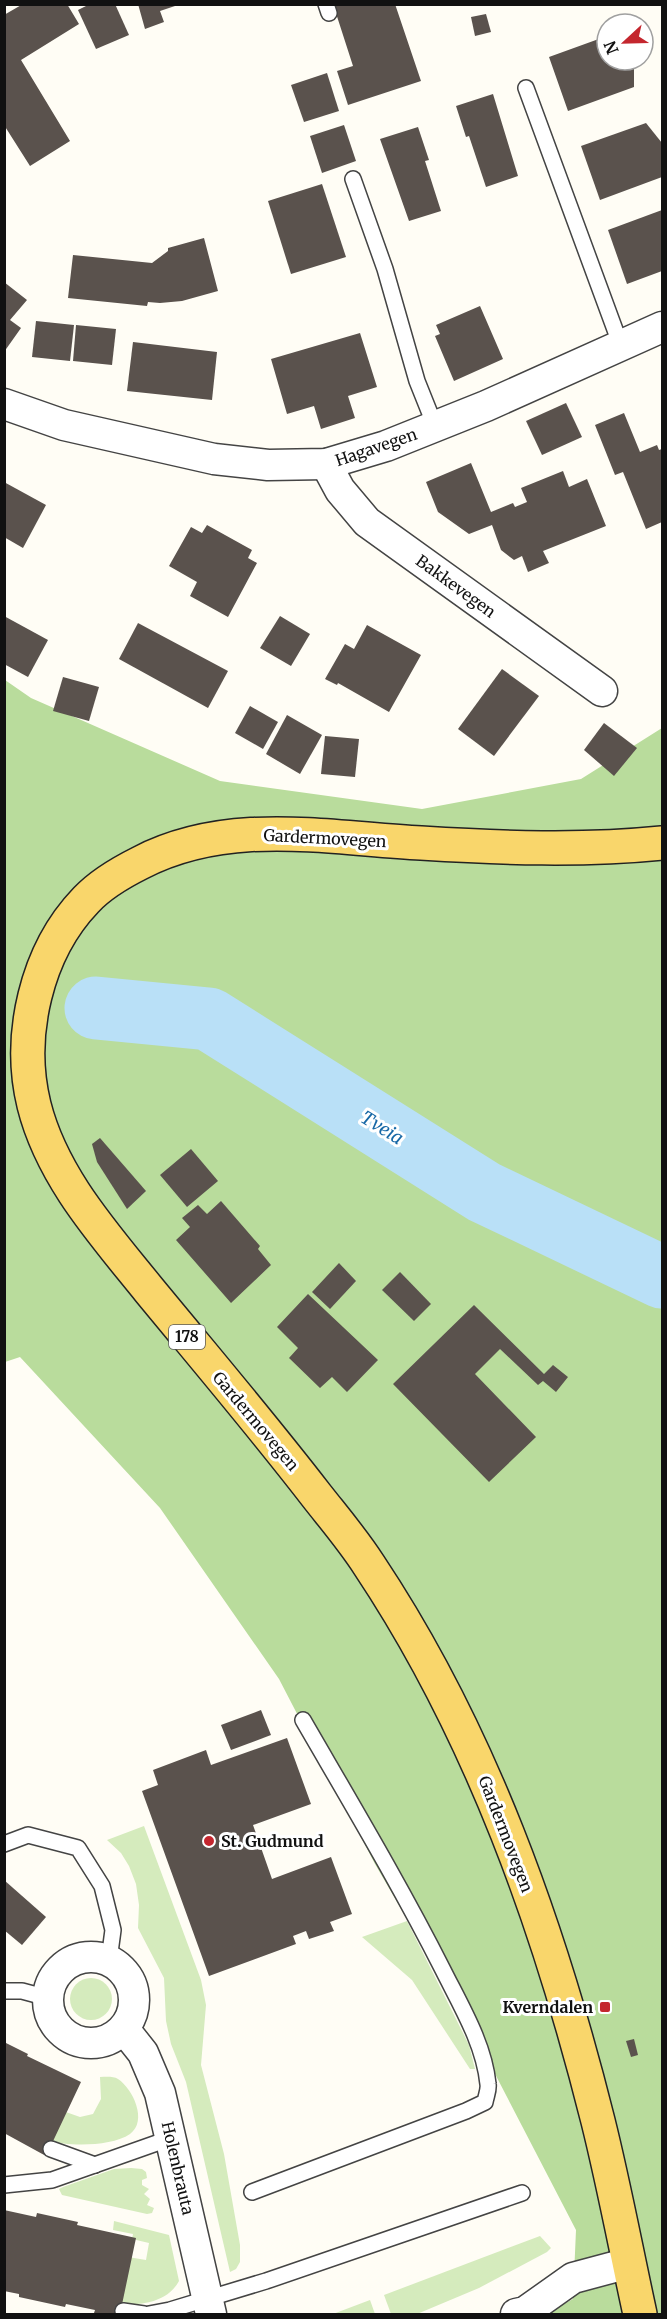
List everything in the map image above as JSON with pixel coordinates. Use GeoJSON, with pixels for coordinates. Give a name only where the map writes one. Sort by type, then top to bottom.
{"type":"FeatureCollection","features":[{"type":"Feature","properties":{"kind":"main road","name":"Gardermovegen"},"geometry":{"type":"LineString","coordinates":[[640,2314],[598,2121],[554,1964],[511,1838],[460,1724],[412,1635],[368,1562],[272,1438],[93,1221],[68,1184],[48,1145],[34,1105],[27,1057],[34,997],[44,966],[59,936],[87,898],[123,873],[166,851],[224,837],[296,833],[377,841],[501,848],[614,848],[663,843]]}},
{"type":"Feature","properties":{"kind":"street","name":"Hagavegen"},"geometry":{"type":"LineString","coordinates":[[4,404],[64,425],[214,459],[268,465],[326,464],[386,446],[663,327]]}},
{"type":"Feature","properties":{"kind":"street","name":"Bakkevegen"},"geometry":{"type":"LineString","coordinates":[[326,464],[340,490],[367,522],[602,691]]}},
{"type":"Feature","properties":{"kind":"street"},"geometry":{"type":"LineString","coordinates":[[96,1957],[110,1960],[121,1968],[134,1991],[131,2018],[124,2029],[112,2038],[98,2043],[82,2043],[68,2037],[57,2027],[50,2013],[35,1995],[51,1984],[58,1972],[69,1963],[82,1958],[96,1957]]}},
{"type":"Feature","properties":{"kind":"street","name":"Holenbrauta"},"geometry":{"type":"LineString","coordinates":[[124,2029],[143,2053],[160,2093],[209,2306]]}},
{"type":"Feature","properties":{"kind":"street"},"geometry":{"type":"LineString","coordinates":[[524,2314],[573,2278],[629,2263]]}},
{"type":"Feature","properties":{"kind":"lane"},"geometry":{"type":"LineString","coordinates":[[526,88],[621,346]]}},
{"type":"Feature","properties":{"kind":"lane"},"geometry":{"type":"LineString","coordinates":[[353,179],[385,269],[417,381],[435,426]]}},
{"type":"Feature","properties":{"kind":"lane"},"geometry":{"type":"LineString","coordinates":[[252,2192],[466,2111],[485,2102],[489,2086],[481,2053],[461,2006],[409,1904],[303,1720]]}},
{"type":"Feature","properties":{"kind":"lane"},"geometry":{"type":"LineString","coordinates":[[4,1844],[28,1835],[78,1848],[102,1886],[113,1930],[110,1960]]}},
{"type":"Feature","properties":{"kind":"lane"},"geometry":{"type":"LineString","coordinates":[[4,1977],[35,1995]]}},
{"type":"Feature","properties":{"kind":"lane"},"geometry":{"type":"LineString","coordinates":[[4,1991],[35,1995]]}},
{"type":"Feature","properties":{"kind":"lane"},"geometry":{"type":"LineString","coordinates":[[4,2185],[52,2180],[171,2138]]}},
{"type":"Feature","properties":{"kind":"lane"},"geometry":{"type":"LineString","coordinates":[[51,2149],[95,2165]]}},
{"type":"Feature","properties":{"kind":"lane"},"geometry":{"type":"LineString","coordinates":[[149,2314],[209,2306],[522,2193]]}},
{"type":"Feature","properties":{"kind":"lane"},"geometry":{"type":"LineString","coordinates":[[123,2311],[144,2314]]}},
{"type":"Feature","properties":{"kind":"green space"},"geometry":{"type":"Polygon","coordinates":[[[5,680],[31,698],[220,781],[422,809],[581,779],[662,728],[662,2314],[546,2314],[573,2299],[576,2230],[480,2045],[375,1864],[279,1679],[160,1508],[20,1357],[5,1362],[5,680]]]}},
{"type":"Feature","properties":{"kind":"green space"},"geometry":{"type":"Polygon","coordinates":[[[144,1826],[201,1980],[206,2005],[201,2065],[224,2154],[240,2245],[240,2262],[236,2269],[230,2272],[186,2082],[171,2044],[166,2021],[164,1978],[138,1928],[139,1905],[136,1884],[129,1866],[121,1853],[107,1840],[144,1826]]]}},
{"type":"Feature","properties":{"kind":"green space"},"geometry":{"type":"Polygon","coordinates":[[[407,1921],[469,2045],[475,2069],[470,2069],[412,1980],[362,1937],[407,1921]]]}},
{"type":"Feature","properties":{"kind":"green space"},"geometry":{"type":"Polygon","coordinates":[[[91,1978],[106,1984],[112,1999],[106,2014],[91,2020],[76,2014],[70,1999],[76,1984],[91,1978]]]}},
{"type":"Feature","properties":{"kind":"green space"},"geometry":{"type":"Polygon","coordinates":[[[100,2077],[116,2078],[129,2090],[138,2114],[135,2128],[122,2138],[101,2143],[67,2144],[48,2141],[63,2111],[80,2117],[93,2114],[101,2099],[100,2077]]]}},
{"type":"Feature","properties":{"kind":"green space"},"geometry":{"type":"Polygon","coordinates":[[[114,2169],[142,2169],[146,2172],[147,2178],[142,2180],[142,2185],[149,2189],[144,2194],[150,2199],[147,2205],[154,2208],[152,2213],[147,2214],[62,2195],[59,2189],[114,2169]]]}},
{"type":"Feature","properties":{"kind":"green space"},"geometry":{"type":"Polygon","coordinates":[[[114,2221],[169,2235],[179,2281],[168,2294],[144,2303],[118,2305],[128,2257],[146,2260],[149,2243],[132,2239],[133,2234],[113,2230],[114,2221]]]}},
{"type":"Feature","properties":{"kind":"green space"},"geometry":{"type":"Polygon","coordinates":[[[540,2236],[551,2248],[547,2252],[479,2288],[417,2314],[391,2314],[384,2295],[540,2236]]]}},
{"type":"Feature","properties":{"kind":"green space"},"geometry":{"type":"Polygon","coordinates":[[[370,2300],[375,2314],[333,2314],[370,2300]]]}},
{"type":"Feature","properties":{"kind":"building"},"geometry":{"type":"Polygon","coordinates":[[[23,4],[67,4],[79,24],[21,60],[70,141],[30,166],[4,125],[4,15],[23,4]]]}},
{"type":"Feature","properties":{"kind":"building"},"geometry":{"type":"Polygon","coordinates":[[[90,4],[115,4],[129,35],[96,49],[78,10],[90,4]]]}},
{"type":"Feature","properties":{"kind":"building"},"geometry":{"type":"Polygon","coordinates":[[[138,4],[178,5],[160,11],[164,22],[145,29],[138,4]]]}},
{"type":"Feature","properties":{"kind":"building"},"geometry":{"type":"Polygon","coordinates":[[[333,4],[395,4],[421,81],[348,105],[337,71],[353,66],[333,4]]]}},
{"type":"Feature","properties":{"kind":"building"},"geometry":{"type":"Polygon","coordinates":[[[486,14],[491,32],[475,36],[471,17],[486,14]]]}},
{"type":"Feature","properties":{"kind":"building"},"geometry":{"type":"Polygon","coordinates":[[[595,40],[595,72],[634,72],[634,87],[568,111],[549,57],[595,40]]]}},
{"type":"Feature","properties":{"kind":"building"},"geometry":{"type":"Polygon","coordinates":[[[327,73],[339,111],[304,122],[291,85],[327,73]]]}},
{"type":"Feature","properties":{"kind":"building"},"geometry":{"type":"Polygon","coordinates":[[[493,94],[518,176],[486,187],[456,106],[493,94]]]}},
{"type":"Feature","properties":{"kind":"building"},"geometry":{"type":"Polygon","coordinates":[[[646,123],[662,143],[662,177],[600,200],[581,146],[646,123]]]}},
{"type":"Feature","properties":{"kind":"building"},"geometry":{"type":"Polygon","coordinates":[[[344,125],[356,161],[322,173],[310,136],[344,125]]]}},
{"type":"Feature","properties":{"kind":"building"},"geometry":{"type":"Polygon","coordinates":[[[418,127],[429,160],[425,161],[441,211],[409,221],[380,139],[418,127]]]}},
{"type":"Feature","properties":{"kind":"building"},"geometry":{"type":"Polygon","coordinates":[[[322,184],[346,257],[291,274],[268,201],[322,184]]]}},
{"type":"Feature","properties":{"kind":"building"},"geometry":{"type":"Polygon","coordinates":[[[662,210],[662,271],[627,284],[608,230],[662,210]]]}},
{"type":"Feature","properties":{"kind":"building"},"geometry":{"type":"Polygon","coordinates":[[[204,238],[218,291],[182,301],[148,302],[147,306],[68,298],[73,255],[152,263],[168,251],[168,248],[204,238]]]}},
{"type":"Feature","properties":{"kind":"building"},"geometry":{"type":"Polygon","coordinates":[[[4,282],[27,300],[10,320],[21,328],[4,352],[4,282]]]}},
{"type":"Feature","properties":{"kind":"building"},"geometry":{"type":"Polygon","coordinates":[[[480,306],[503,359],[454,381],[435,336],[440,334],[436,325],[480,306]]]}},
{"type":"Feature","properties":{"kind":"building"},"geometry":{"type":"Polygon","coordinates":[[[36,321],[74,325],[70,361],[32,357],[36,321]]]}},
{"type":"Feature","properties":{"kind":"building"},"geometry":{"type":"Polygon","coordinates":[[[76,325],[116,329],[112,365],[73,361],[76,325]]]}},
{"type":"Feature","properties":{"kind":"building"},"geometry":{"type":"Polygon","coordinates":[[[360,333],[377,387],[348,396],[355,418],[321,429],[314,406],[287,414],[271,359],[360,333]]]}},
{"type":"Feature","properties":{"kind":"building"},"geometry":{"type":"Polygon","coordinates":[[[133,342],[217,352],[212,400],[127,391],[133,342]]]}},
{"type":"Feature","properties":{"kind":"building"},"geometry":{"type":"Polygon","coordinates":[[[566,403],[582,437],[542,455],[526,421],[566,403]]]}},
{"type":"Feature","properties":{"kind":"building"},"geometry":{"type":"Polygon","coordinates":[[[624,413],[640,452],[657,445],[659,450],[662,449],[662,522],[646,529],[623,472],[615,475],[595,425],[624,413]]]}},
{"type":"Feature","properties":{"kind":"building"},"geometry":{"type":"Polygon","coordinates":[[[471,463],[491,512],[513,503],[515,507],[527,502],[521,488],[563,471],[569,487],[587,479],[606,526],[543,551],[549,563],[528,572],[522,556],[514,560],[501,550],[492,525],[469,534],[438,512],[426,482],[471,463]]]}},
{"type":"Feature","properties":{"kind":"building"},"geometry":{"type":"Polygon","coordinates":[[[4,482],[46,505],[23,548],[4,537],[4,482]]]}},
{"type":"Feature","properties":{"kind":"building"},"geometry":{"type":"Polygon","coordinates":[[[207,525],[252,550],[248,558],[257,563],[228,617],[190,596],[197,582],[169,566],[191,527],[202,533],[207,525]]]}},
{"type":"Feature","properties":{"kind":"building"},"geometry":{"type":"Polygon","coordinates":[[[4,616],[48,640],[28,677],[4,664],[4,616]]]}},
{"type":"Feature","properties":{"kind":"building"},"geometry":{"type":"Polygon","coordinates":[[[280,616],[310,634],[291,666],[260,648],[280,616]]]}},
{"type":"Feature","properties":{"kind":"building"},"geometry":{"type":"Polygon","coordinates":[[[138,623],[228,671],[208,708],[119,659],[138,623]]]}},
{"type":"Feature","properties":{"kind":"building"},"geometry":{"type":"Polygon","coordinates":[[[367,625],[421,655],[389,712],[338,683],[337,685],[325,679],[345,644],[354,649],[367,625]]]}},
{"type":"Feature","properties":{"kind":"building"},"geometry":{"type":"Polygon","coordinates":[[[502,669],[539,696],[494,756],[458,729],[502,669]]]}},
{"type":"Feature","properties":{"kind":"building"},"geometry":{"type":"Polygon","coordinates":[[[63,677],[99,687],[89,721],[53,711],[63,677]]]}},
{"type":"Feature","properties":{"kind":"building"},"geometry":{"type":"Polygon","coordinates":[[[250,706],[278,722],[263,749],[235,733],[250,706]]]}},
{"type":"Feature","properties":{"kind":"building"},"geometry":{"type":"Polygon","coordinates":[[[287,715],[322,735],[300,774],[266,754],[287,715]]]}},
{"type":"Feature","properties":{"kind":"building"},"geometry":{"type":"Polygon","coordinates":[[[604,723],[637,748],[614,776],[584,750],[604,723]]]}},
{"type":"Feature","properties":{"kind":"building"},"geometry":{"type":"Polygon","coordinates":[[[325,736],[359,739],[355,777],[321,774],[325,736]]]}},
{"type":"Feature","properties":{"kind":"building"},"geometry":{"type":"Polygon","coordinates":[[[100,1138],[146,1191],[127,1209],[97,1162],[92,1144],[100,1138]]]}},
{"type":"Feature","properties":{"kind":"building"},"geometry":{"type":"Polygon","coordinates":[[[191,1149],[218,1181],[187,1207],[160,1175],[191,1149]]]}},
{"type":"Feature","properties":{"kind":"building"},"geometry":{"type":"Polygon","coordinates":[[[221,1201],[260,1246],[258,1249],[271,1265],[231,1303],[176,1240],[190,1227],[182,1218],[198,1205],[207,1214],[221,1201]]]}},
{"type":"Feature","properties":{"kind":"building"},"geometry":{"type":"Polygon","coordinates":[[[339,1263],[356,1281],[330,1309],[312,1292],[339,1263]]]}},
{"type":"Feature","properties":{"kind":"building"},"geometry":{"type":"Polygon","coordinates":[[[400,1272],[431,1304],[414,1321],[382,1290],[400,1272]]]}},
{"type":"Feature","properties":{"kind":"building"},"geometry":{"type":"Polygon","coordinates":[[[308,1294],[378,1360],[347,1392],[332,1377],[320,1388],[289,1358],[298,1348],[277,1327],[308,1294]]]}},
{"type":"Feature","properties":{"kind":"building"},"geometry":{"type":"Polygon","coordinates":[[[474,1305],[544,1374],[553,1365],[568,1377],[556,1392],[543,1381],[538,1385],[500,1349],[475,1374],[536,1437],[489,1482],[393,1384],[474,1305]]]}},
{"type":"Feature","properties":{"kind":"building"},"geometry":{"type":"Polygon","coordinates":[[[261,1710],[271,1735],[231,1750],[221,1725],[261,1710]]]}},
{"type":"Feature","properties":{"kind":"building","name":"St. Gudmund"},"geometry":{"type":"Polygon","coordinates":[[[287,1738],[311,1804],[253,1825],[272,1879],[331,1857],[352,1914],[330,1922],[334,1931],[309,1939],[306,1931],[293,1936],[296,1944],[209,1976],[142,1791],[158,1785],[153,1770],[206,1750],[211,1765],[287,1738]]]}},
{"type":"Feature","properties":{"kind":"building"},"geometry":{"type":"Polygon","coordinates":[[[4,1880],[46,1917],[22,1945],[4,1930],[4,1880]]]}},
{"type":"Feature","properties":{"kind":"building"},"geometry":{"type":"Polygon","coordinates":[[[634,2039],[638,2055],[631,2057],[626,2041],[634,2039]]]}},
{"type":"Feature","properties":{"kind":"building"},"geometry":{"type":"Polygon","coordinates":[[[4,2042],[28,2054],[27,2056],[81,2082],[46,2156],[4,2133],[4,2042]]]}},
{"type":"Feature","properties":{"kind":"building"},"geometry":{"type":"Polygon","coordinates":[[[4,2210],[36,2217],[37,2213],[78,2222],[77,2225],[136,2238],[120,2314],[94,2313],[95,2310],[66,2304],[65,2307],[19,2297],[19,2294],[4,2291],[4,2210]]]}},
{"type":"Feature","properties":{"kind":"waterway","name":"Tveia"},"geometry":{"type":"LineString","coordinates":[[96,1008],[209,1019],[484,1192],[662,1277]]}},
{"type":"Feature","properties":{"kind":"place","name":"St. Gudmund"},"geometry":{"type":"Point","coordinates":[209,1841]}},
{"type":"Feature","properties":{"kind":"place","name":"Kverndalen"},"geometry":{"type":"Point","coordinates":[605,2007]}}]}
